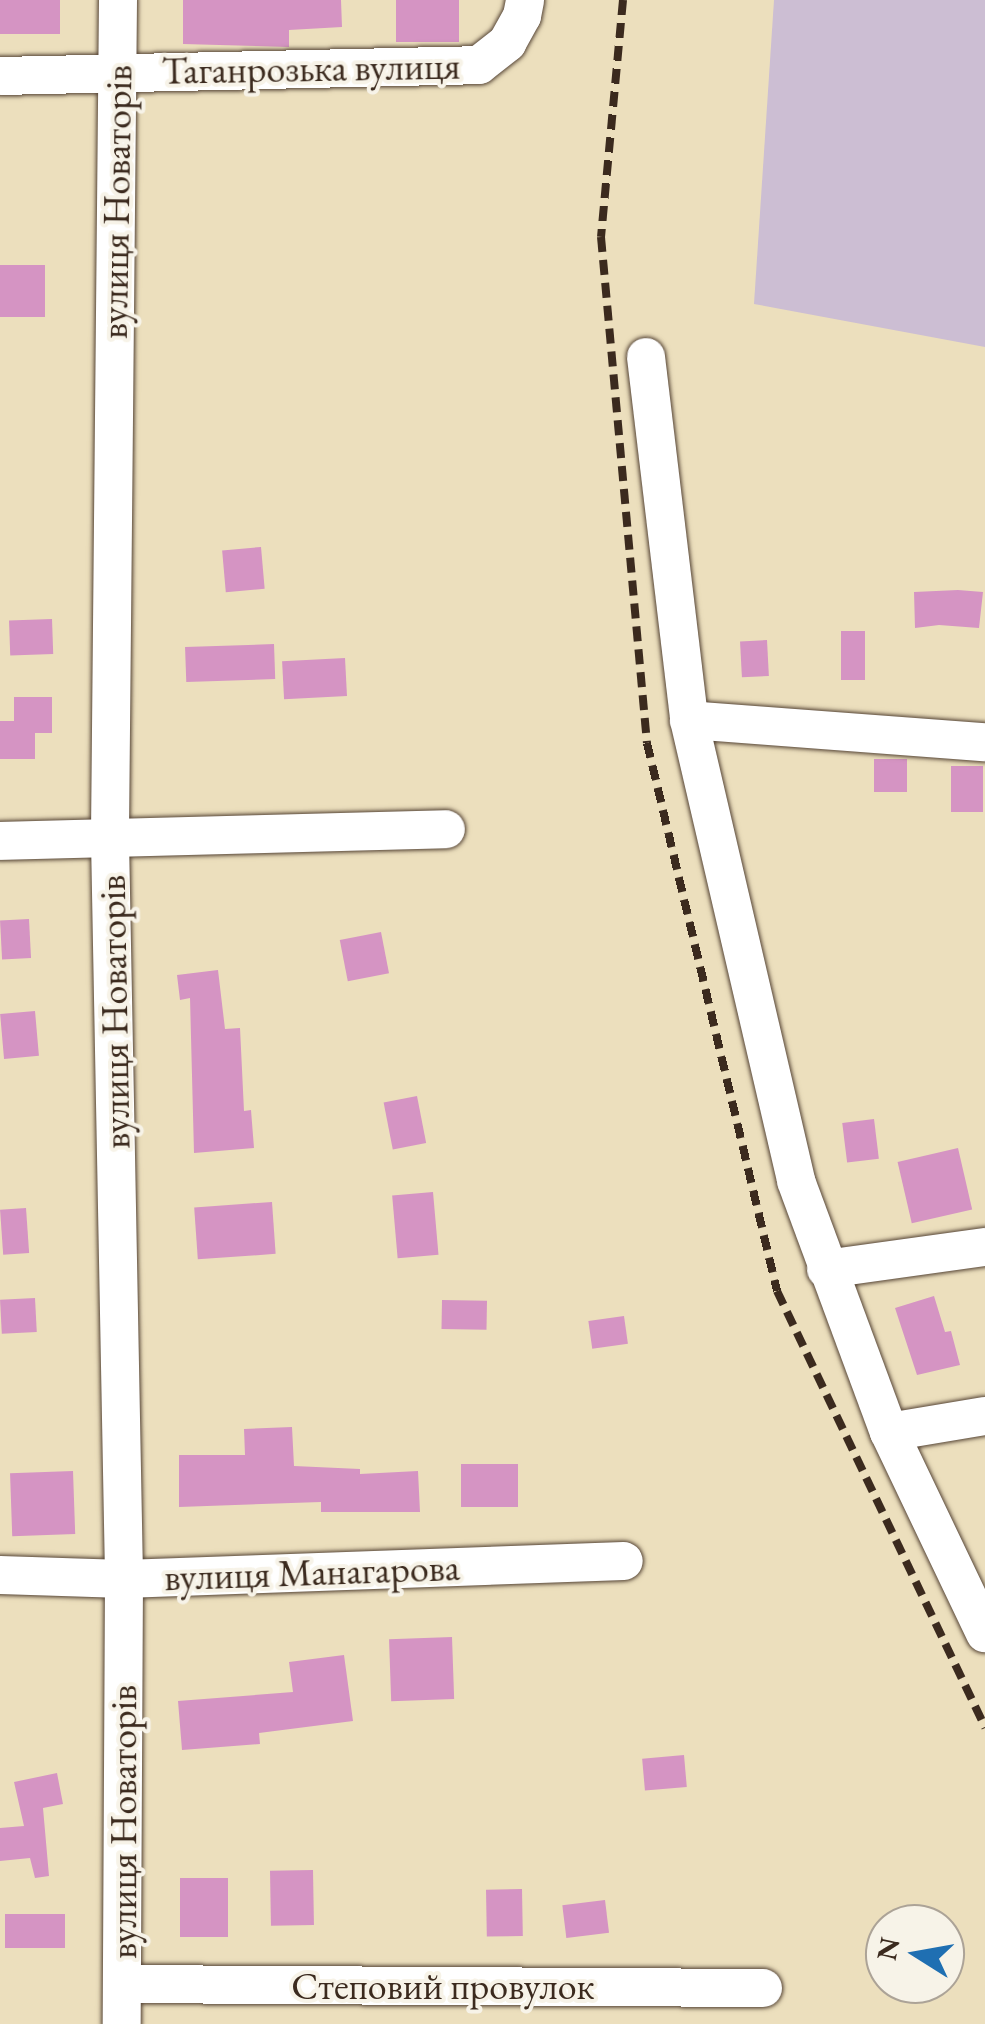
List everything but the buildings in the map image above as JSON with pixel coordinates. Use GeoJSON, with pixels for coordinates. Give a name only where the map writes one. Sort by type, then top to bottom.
{"type":"FeatureCollection","features":[{"type":"Feature","properties":{"kind":"street","name":"вулиця Новаторів"},"geometry":{"type":"LineString","coordinates":[[118,0],[110,840],[124,1579],[122,2024]]}},
{"type":"Feature","properties":{"kind":"street","name":"Таганрозька вулиця"},"geometry":{"type":"LineString","coordinates":[[0,76],[480,65],[507,43],[522,16],[525,0]]}},
{"type":"Feature","properties":{"kind":"street"},"geometry":{"type":"LineString","coordinates":[[646,357],[688,720],[796,1181],[889,1432],[985,1633]]}},
{"type":"Feature","properties":{"kind":"street"},"geometry":{"type":"LineString","coordinates":[[688,720],[985,742]]}},
{"type":"Feature","properties":{"kind":"street"},"geometry":{"type":"LineString","coordinates":[[0,840],[446,829]]}},
{"type":"Feature","properties":{"kind":"street"},"geometry":{"type":"LineString","coordinates":[[826,1268],[985,1248]]}},
{"type":"Feature","properties":{"kind":"street"},"geometry":{"type":"LineString","coordinates":[[889,1432],[985,1416]]}},
{"type":"Feature","properties":{"kind":"street","name":"вулиця Манагарова"},"geometry":{"type":"LineString","coordinates":[[0,1575],[124,1579],[624,1561]]}},
{"type":"Feature","properties":{"kind":"street","name":"Степовий провулок"},"geometry":{"type":"LineString","coordinates":[[122,1984],[763,1988]]}},
{"type":"Feature","properties":{"kind":"shaded area"},"geometry":{"type":"Polygon","coordinates":[[[774,0],[985,0],[985,347],[754,304],[774,0]]]}},
{"type":"Feature","properties":{"kind":"railway"},"geometry":{"type":"LineString","coordinates":[[623,0],[601,237],[647,743],[777,1291],[985,1728]]}}]}
